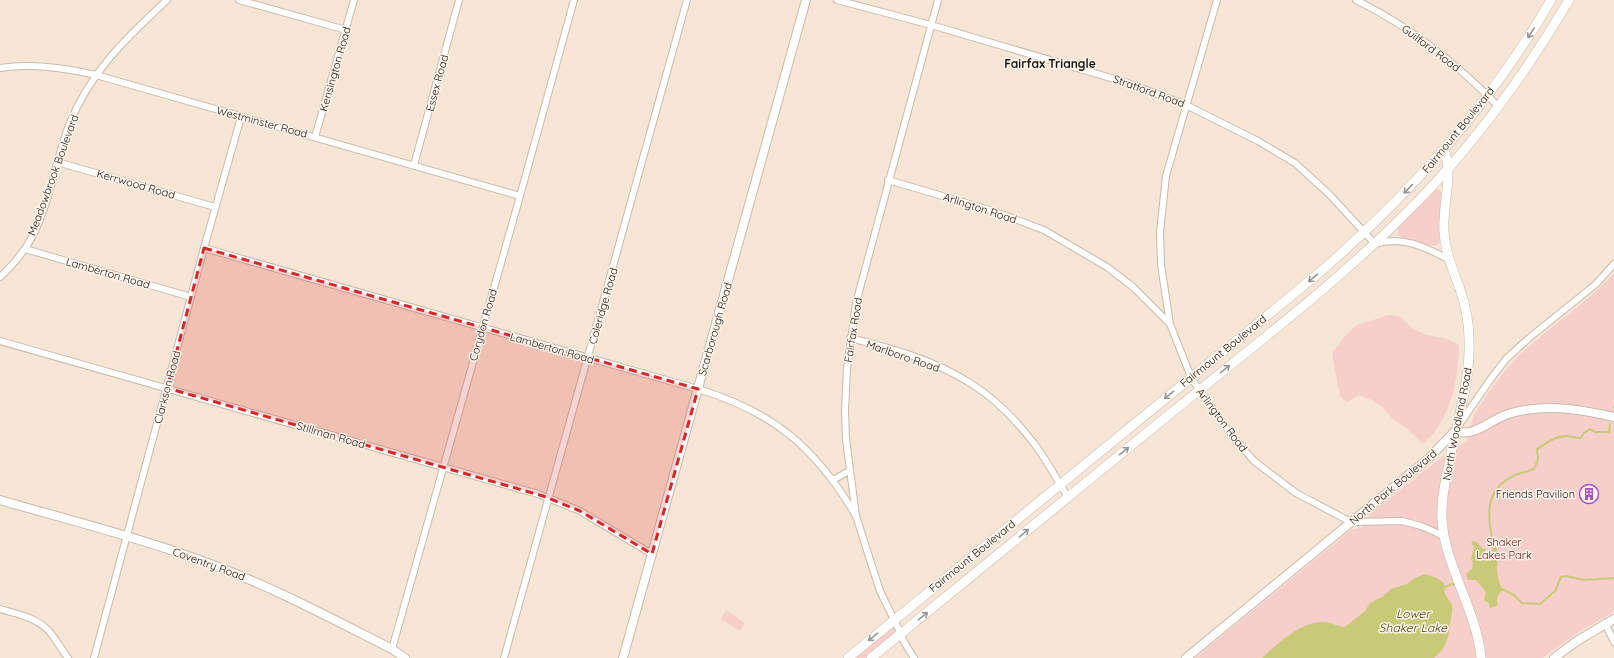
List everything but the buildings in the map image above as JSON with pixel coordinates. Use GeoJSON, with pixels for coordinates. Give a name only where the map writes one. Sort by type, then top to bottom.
{"type":"FeatureCollection","features":[{"type":"Feature","properties":{"kind":"main road","name":"Fairmount Boulevard"},"geometry":{"type":"LineString","coordinates":[[848,658],[1313,278],[1364,233],[1444,150],[1488,95],[1516,56],[1551,0]]}},
{"type":"Feature","properties":{"kind":"main road","name":"Fairmount Boulevard"},"geometry":{"type":"LineString","coordinates":[[871,658],[1274,330],[1374,244],[1421,198],[1448,168],[1498,106],[1538,49],[1569,0]]}},
{"type":"Feature","properties":{"kind":"main road","name":"North Woodland Road"},"geometry":{"type":"LineString","coordinates":[[1444,150],[1448,168],[1444,239],[1448,259],[1465,306],[1469,338],[1466,384],[1455,431],[1442,500],[1444,538],[1475,628],[1481,658]]}},
{"type":"Feature","properties":{"kind":"street","name":"Meadowbrook Boulevard"},"geometry":{"type":"LineString","coordinates":[[0,277],[25,249],[38,224],[57,162],[73,117],[96,76],[125,39],[167,0]]}},
{"type":"Feature","properties":{"kind":"street"},"geometry":{"type":"LineString","coordinates":[[239,0],[346,30]]}},
{"type":"Feature","properties":{"kind":"street","name":"Kensington Road"},"geometry":{"type":"LineString","coordinates":[[316,137],[354,0]]}},
{"type":"Feature","properties":{"kind":"street","name":"Essex Road"},"geometry":{"type":"LineString","coordinates":[[414,165],[459,0]]}},
{"type":"Feature","properties":{"kind":"street","name":"Corydon Road"},"geometry":{"type":"LineString","coordinates":[[392,649],[574,0]]}},
{"type":"Feature","properties":{"kind":"street","name":"Coleridge Road"},"geometry":{"type":"LineString","coordinates":[[504,658],[687,0]]}},
{"type":"Feature","properties":{"kind":"street","name":"Scarborough Road"},"geometry":{"type":"LineString","coordinates":[[623,658],[806,0]]}},
{"type":"Feature","properties":{"kind":"street","name":"Stratford Road"},"geometry":{"type":"LineString","coordinates":[[837,0],[931,25],[1128,83],[1186,105],[1258,141],[1295,163],[1329,194],[1374,244]]}},
{"type":"Feature","properties":{"kind":"street","name":"Fairfax Road"},"geometry":{"type":"LineString","coordinates":[[914,658],[905,645],[880,591],[856,516],[849,471],[845,410],[850,338],[856,303],[888,180],[938,0]]}},
{"type":"Feature","properties":{"kind":"street"},"geometry":{"type":"LineString","coordinates":[[1170,324],[1161,265],[1160,232],[1166,176],[1217,0]]}},
{"type":"Feature","properties":{"kind":"street","name":"Guilford Road"},"geometry":{"type":"LineString","coordinates":[[1356,0],[1394,21],[1453,64],[1488,95],[1498,106]]}},
{"type":"Feature","properties":{"kind":"street","name":"Westminster Road"},"geometry":{"type":"LineString","coordinates":[[0,68],[44,67],[66,69],[96,76],[316,137],[520,196]]}},
{"type":"Feature","properties":{"kind":"street","name":"Clarkson Road"},"geometry":{"type":"LineString","coordinates":[[94,658],[204,248],[241,117]]}},
{"type":"Feature","properties":{"kind":"street","name":"Kerrwood Road"},"geometry":{"type":"LineString","coordinates":[[57,162],[216,207]]}},
{"type":"Feature","properties":{"kind":"street","name":"Arlington Road"},"geometry":{"type":"LineString","coordinates":[[888,180],[993,212],[1044,230],[1107,267],[1133,287],[1170,324],[1191,377],[1233,437],[1254,461],[1296,493],[1350,522],[1402,521],[1421,526],[1444,538]]}},
{"type":"Feature","properties":{"kind":"street"},"geometry":{"type":"LineString","coordinates":[[1374,244],[1391,240],[1411,243],[1426,247],[1448,259]]}},
{"type":"Feature","properties":{"kind":"street","name":"Lamberton Road"},"geometry":{"type":"LineString","coordinates":[[204,248],[698,389],[742,405],[778,424],[795,438],[814,457],[833,480],[856,516]]}},
{"type":"Feature","properties":{"kind":"street","name":"Lamberton Road"},"geometry":{"type":"LineString","coordinates":[[25,249],[191,297]]}},
{"type":"Feature","properties":{"kind":"street","name":"North Park Boulevard"},"geometry":{"type":"LineString","coordinates":[[1186,658],[1429,458],[1455,431],[1506,359],[1529,338],[1596,284],[1614,264]]}},
{"type":"Feature","properties":{"kind":"street","name":"Marlboro Road"},"geometry":{"type":"LineString","coordinates":[[850,338],[888,348],[935,365],[970,383],[1005,411],[1032,441],[1068,497]]}},
{"type":"Feature","properties":{"kind":"street","name":"Stillman Road"},"geometry":{"type":"LineString","coordinates":[[0,341],[548,498],[594,518],[652,554]]}},
{"type":"Feature","properties":{"kind":"street"},"geometry":{"type":"LineString","coordinates":[[1455,431],[1466,434],[1472,433],[1495,419],[1509,414],[1536,409],[1572,409],[1614,417]]}},
{"type":"Feature","properties":{"kind":"street"},"geometry":{"type":"LineString","coordinates":[[833,480],[849,471]]}},
{"type":"Feature","properties":{"kind":"street","name":"Coventry Road"},"geometry":{"type":"LineString","coordinates":[[0,500],[192,557],[262,585],[315,609],[392,649],[405,658]]}},
{"type":"Feature","properties":{"kind":"street"},"geometry":{"type":"LineString","coordinates":[[0,609],[25,616],[40,623],[53,637],[68,658]]}},
{"type":"Feature","properties":{"kind":"street"},"geometry":{"type":"LineString","coordinates":[[1554,658],[1605,623],[1614,619]]}},
{"type":"Feature","properties":{"kind":"street"},"geometry":{"type":"LineString","coordinates":[[1605,623],[1614,642]]}},
{"type":"Feature","properties":{"kind":"highlighted area"},"geometry":{"type":"Polygon","coordinates":[[[204,248],[698,389],[652,554],[580,511],[543,496],[167,388],[204,248]]]}},
{"type":"Feature","properties":{"kind":"green space"},"geometry":{"type":"Polygon","coordinates":[[[1437,189],[1441,193],[1440,243],[1435,246],[1401,237],[1398,234],[1398,228],[1401,223],[1437,189]]]}},
{"type":"Feature","properties":{"kind":"green space","name":"Shaker Lakes Park"},"geometry":{"type":"Polygon","coordinates":[[[1614,273],[1614,612],[1577,633],[1543,658],[1195,658],[1351,530],[1362,527],[1371,513],[1442,457],[1467,441],[1470,426],[1477,410],[1514,360],[1590,296],[1614,273]]]}},
{"type":"Feature","properties":{"kind":"green space"},"geometry":{"type":"Polygon","coordinates":[[[1389,315],[1399,316],[1420,332],[1448,339],[1459,346],[1458,367],[1448,408],[1438,427],[1423,444],[1374,401],[1359,395],[1347,402],[1340,396],[1332,354],[1344,337],[1357,325],[1389,315]]]}},
{"type":"Feature","properties":{"kind":"green space"},"geometry":{"type":"Polygon","coordinates":[[[726,610],[745,623],[740,631],[721,619],[726,610]]]}},
{"type":"Feature","properties":{"kind":"green space"},"geometry":{"type":"Polygon","coordinates":[[[891,628],[895,628],[895,634],[866,658],[853,658],[891,628]]]}},
{"type":"Feature","properties":{"kind":"water"},"geometry":{"type":"Polygon","coordinates":[[[1473,541],[1477,542],[1482,548],[1485,549],[1488,559],[1490,560],[1492,547],[1495,543],[1499,557],[1497,574],[1503,590],[1498,597],[1498,605],[1490,608],[1489,603],[1484,601],[1486,592],[1476,580],[1468,580],[1466,574],[1472,569],[1473,562],[1471,560],[1474,546],[1471,544],[1473,541]]]}},
{"type":"Feature","properties":{"kind":"water","name":"Lower Shaker Lake"},"geometry":{"type":"Polygon","coordinates":[[[1425,574],[1437,578],[1444,583],[1445,594],[1452,605],[1448,637],[1443,649],[1434,658],[1262,658],[1290,634],[1298,629],[1314,623],[1323,622],[1345,627],[1365,611],[1370,603],[1382,597],[1391,589],[1407,584],[1415,578],[1425,574]]]}},
{"type":"Feature","properties":{"kind":"waterway"},"geometry":{"type":"LineString","coordinates":[[1493,545],[1489,515],[1490,506],[1492,497],[1503,482],[1515,475],[1534,469],[1538,459],[1537,449],[1550,441],[1561,436],[1581,438],[1584,433],[1590,429],[1595,432],[1609,432],[1610,424]]}},
{"type":"Feature","properties":{"kind":"waterway"},"geometry":{"type":"LineString","coordinates":[[1502,589],[1514,595],[1522,603],[1540,604],[1555,591],[1561,577],[1566,576],[1584,580],[1614,578]]}},
{"type":"Feature","properties":{"kind":"waterway"},"geometry":{"type":"LineString","coordinates":[[1445,587],[1455,583]]}},
{"type":"Feature","properties":{"kind":"place","name":"Friends Pavilion"},"geometry":{"type":"Point","coordinates":[1589,494]}},
{"type":"Feature","properties":{"kind":"district","name":"Fairfax Triangle"},"geometry":{"type":"Point","coordinates":[1050,64]}}]}
